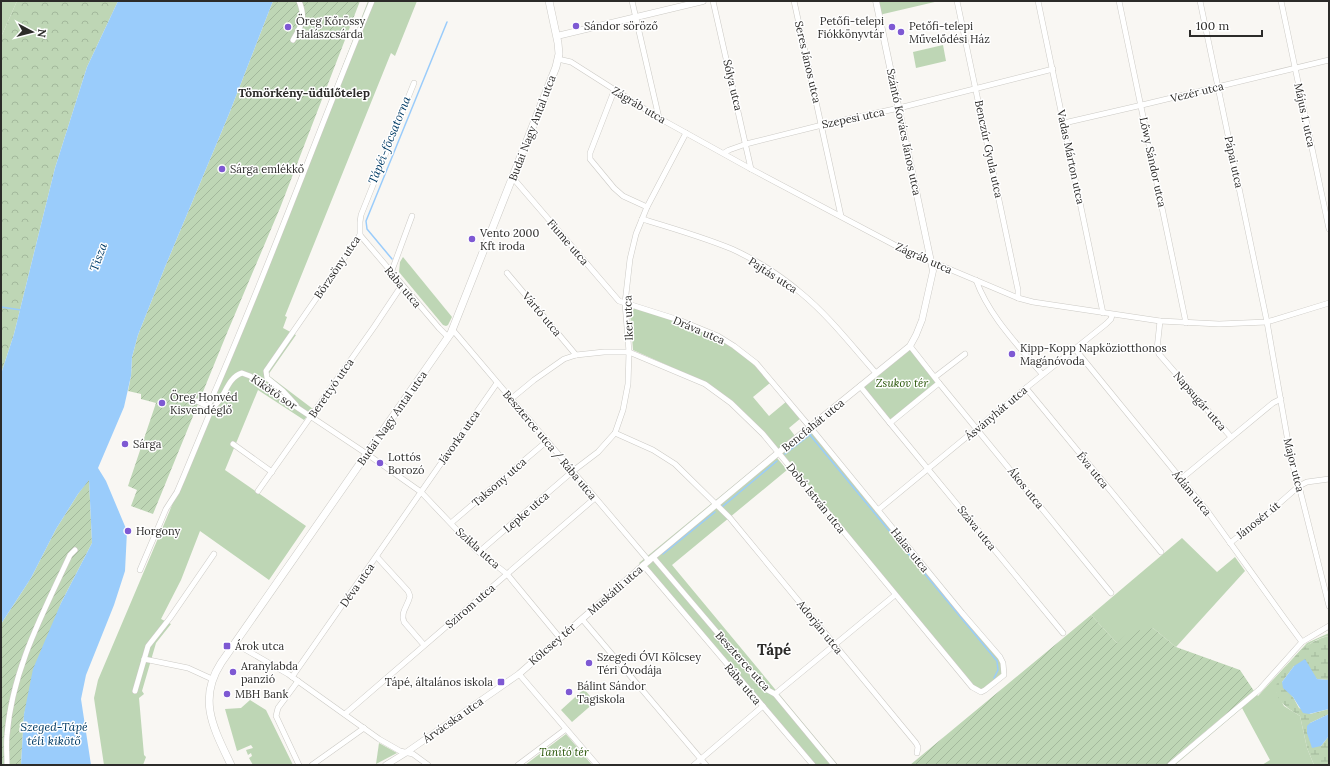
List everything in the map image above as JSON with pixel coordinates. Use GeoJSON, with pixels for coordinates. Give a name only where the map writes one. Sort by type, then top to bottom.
{"type":"FeatureCollection","features":[{"type":"Feature","properties":{"kind":"main road","name":"Budai Nagy Antal utca"},"geometry":{"type":"LineString","coordinates":[[231,765],[214,729],[210,715],[209,697],[212,679],[217,668],[234,643],[367,454],[452,329],[556,67],[559,49],[549,1]]}},
{"type":"Feature","properties":{"kind":"street"},"geometry":{"type":"LineString","coordinates":[[293,40],[303,19],[303,12],[299,1]]}},
{"type":"Feature","properties":{"kind":"street"},"geometry":{"type":"LineString","coordinates":[[140,570],[166,509],[177,492],[183,478],[372,1]]}},
{"type":"Feature","properties":{"kind":"street"},"geometry":{"type":"LineString","coordinates":[[632,1],[659,118]]}},
{"type":"Feature","properties":{"kind":"street"},"geometry":{"type":"LineString","coordinates":[[557,36],[703,1]]}},
{"type":"Feature","properties":{"kind":"street","name":"Sólya utca"},"geometry":{"type":"LineString","coordinates":[[713,1],[751,170]]}},
{"type":"Feature","properties":{"kind":"street","name":"Seres János utca"},"geometry":{"type":"LineString","coordinates":[[794,1],[841,216]]}},
{"type":"Feature","properties":{"kind":"street","name":"Szántó Kovács János utca"},"geometry":{"type":"LineString","coordinates":[[876,1],[932,262]]}},
{"type":"Feature","properties":{"kind":"street","name":"Benczúr Gyula utca"},"geometry":{"type":"LineString","coordinates":[[957,1],[1018,290],[1018,298]]}},
{"type":"Feature","properties":{"kind":"street","name":"Vadas Márton utca"},"geometry":{"type":"LineString","coordinates":[[1038,1],[1103,313]]}},
{"type":"Feature","properties":{"kind":"street","name":"Lőwy Sándor utca"},"geometry":{"type":"LineString","coordinates":[[1119,1],[1142,105],[1186,323]]}},
{"type":"Feature","properties":{"kind":"street","name":"Pápai utca"},"geometry":{"type":"LineString","coordinates":[[1200,1],[1219,86],[1267,322]]}},
{"type":"Feature","properties":{"kind":"street","name":"Május 1. utca"},"geometry":{"type":"LineString","coordinates":[[1281,1],[1329,229]]}},
{"type":"Feature","properties":{"kind":"street","name":"Zágráb utca"},"geometry":{"type":"LineString","coordinates":[[558,59],[571,62],[614,91],[659,118],[724,153],[751,170],[904,250],[1018,298],[1033,302],[1112,315],[1186,323],[1247,324],[1267,322],[1329,304]]}},
{"type":"Feature","properties":{"kind":"street","name":"Vezér utca"},"geometry":{"type":"LineString","coordinates":[[1064,123],[1329,60]]}},
{"type":"Feature","properties":{"kind":"street","name":"Szepesi utca"},"geometry":{"type":"LineString","coordinates":[[724,153],[746,144],[899,108],[1053,69]]}},
{"type":"Feature","properties":{"kind":"street","name":"Börzsöny utca"},"geometry":{"type":"LineString","coordinates":[[298,408],[293,401],[267,378],[265,373],[360,235],[361,216],[414,83]]}},
{"type":"Feature","properties":{"kind":"street"},"geometry":{"type":"LineString","coordinates":[[614,91],[590,153],[590,159],[614,188],[623,196],[647,207]]}},
{"type":"Feature","properties":{"kind":"street","name":"Iker utca"},"geometry":{"type":"LineString","coordinates":[[573,471],[598,452],[615,432],[623,410],[626,396],[629,352],[625,303],[630,259],[636,234],[647,207],[686,133]]}},
{"type":"Feature","properties":{"kind":"street","name":"Fiume utca"},"geometry":{"type":"LineString","coordinates":[[513,178],[619,301],[625,303]]}},
{"type":"Feature","properties":{"kind":"street"},"geometry":{"type":"LineString","coordinates":[[391,272],[412,216]]}},
{"type":"Feature","properties":{"kind":"street","name":"Pajtás utca"},"geometry":{"type":"LineString","coordinates":[[642,219],[733,250],[769,270],[801,292],[825,316],[876,373]]}},
{"type":"Feature","properties":{"kind":"street","name":"Rába utca"},"geometry":{"type":"LineString","coordinates":[[360,235],[448,337]]}},
{"type":"Feature","properties":{"kind":"street","name":"Bencfahát utca"},"geometry":{"type":"LineString","coordinates":[[651,559],[778,453],[910,346],[922,320],[933,271],[932,262]]}},
{"type":"Feature","properties":{"kind":"street","name":"Vártó utca"},"geometry":{"type":"LineString","coordinates":[[507,273],[576,355]]}},
{"type":"Feature","properties":{"kind":"street"},"geometry":{"type":"LineString","coordinates":[[976,280],[980,292],[990,310],[1042,374]]}},
{"type":"Feature","properties":{"kind":"street","name":"Berettyó utca"},"geometry":{"type":"LineString","coordinates":[[258,491],[402,285]]}},
{"type":"Feature","properties":{"kind":"street","name":"Dráva utca"},"geometry":{"type":"LineString","coordinates":[[625,303],[693,325],[718,336],[734,346],[756,364],[810,427]]}},
{"type":"Feature","properties":{"kind":"street","name":"Ásványhát utca"},"geometry":{"type":"LineString","coordinates":[[878,510],[1042,374],[1106,324],[1112,315]]}},
{"type":"Feature","properties":{"kind":"street","name":"Napsugár utca"},"geometry":{"type":"LineString","coordinates":[[1160,321],[1157,349],[1159,354],[1231,437]]}},
{"type":"Feature","properties":{"kind":"street","name":"Major utca"},"geometry":{"type":"LineString","coordinates":[[1267,322],[1291,459],[1329,606]]}},
{"type":"Feature","properties":{"kind":"street","name":"Beszterce utca / Rába utca"},"geometry":{"type":"LineString","coordinates":[[452,329],[595,498],[651,559]]}},
{"type":"Feature","properties":{"kind":"street"},"geometry":{"type":"LineString","coordinates":[[860,386],[890,423],[939,383],[910,346]]}},
{"type":"Feature","properties":{"kind":"street","name":"Ádám utca"},"geometry":{"type":"LineString","coordinates":[[1075,349],[1208,512],[1302,642]]}},
{"type":"Feature","properties":{"kind":"street","name":"Dobó István utca"},"geometry":{"type":"LineString","coordinates":[[511,399],[564,359],[576,355],[604,352],[629,352],[705,384],[731,402],[746,417],[778,453],[972,687],[981,692]]}},
{"type":"Feature","properties":{"kind":"street"},"geometry":{"type":"LineString","coordinates":[[935,377],[966,354]]}},
{"type":"Feature","properties":{"kind":"street","name":"Kikötő sor"},"geometry":{"type":"LineString","coordinates":[[210,408],[218,402],[233,379],[239,374],[246,374],[367,454]]}},
{"type":"Feature","properties":{"kind":"street","name":"Jávorka utca"},"geometry":{"type":"LineString","coordinates":[[421,492],[497,383]]}},
{"type":"Feature","properties":{"kind":"street","name":"Ákos utca"},"geometry":{"type":"LineString","coordinates":[[939,383],[1112,593]]}},
{"type":"Feature","properties":{"kind":"street","name":"Éva utca"},"geometry":{"type":"LineString","coordinates":[[1026,388],[1161,552]]}},
{"type":"Feature","properties":{"kind":"street"},"geometry":{"type":"LineString","coordinates":[[1181,479],[1273,403],[1281,399]]}},
{"type":"Feature","properties":{"kind":"street"},"geometry":{"type":"LineString","coordinates":[[198,401],[210,408]]}},
{"type":"Feature","properties":{"kind":"street","name":"Száva utca"},"geometry":{"type":"LineString","coordinates":[[890,423],[1063,633]]}},
{"type":"Feature","properties":{"kind":"street","name":"Halas utca"},"geometry":{"type":"LineString","coordinates":[[810,427],[962,613],[1000,657],[1003,663],[1004,675],[981,692]]}},
{"type":"Feature","properties":{"kind":"street","name":"Adorján utca"},"geometry":{"type":"LineString","coordinates":[[615,432],[653,450],[675,464],[717,504],[916,743],[918,747],[917,753]]}},
{"type":"Feature","properties":{"kind":"street","name":"Taksony utca"},"geometry":{"type":"LineString","coordinates":[[451,523],[547,441]]}},
{"type":"Feature","properties":{"kind":"street"},"geometry":{"type":"LineString","coordinates":[[232,444],[272,472]]}},
{"type":"Feature","properties":{"kind":"street","name":"Szikla utca"},"geometry":{"type":"LineString","coordinates":[[367,454],[421,492],[464,538],[507,574],[560,638]]}},
{"type":"Feature","properties":{"kind":"street","name":"Lepke utca"},"geometry":{"type":"LineString","coordinates":[[479,552],[573,471]]}},
{"type":"Feature","properties":{"kind":"street","name":"Jánosér út"},"geometry":{"type":"LineString","coordinates":[[1230,542],[1267,514],[1299,486],[1307,482],[1329,479]]}},
{"type":"Feature","properties":{"kind":"street","name":"Déva utca"},"geometry":{"type":"LineString","coordinates":[[292,677],[421,492]]}},
{"type":"Feature","properties":{"kind":"street","name":"Szirom utca"},"geometry":{"type":"LineString","coordinates":[[345,714],[595,498]]}},
{"type":"Feature","properties":{"kind":"street"},"geometry":{"type":"LineString","coordinates":[[7,765],[7,735],[15,685],[21,664],[70,555],[75,550]]}},
{"type":"Feature","properties":{"kind":"street"},"geometry":{"type":"LineString","coordinates":[[135,691],[150,642],[170,618],[214,554]]}},
{"type":"Feature","properties":{"kind":"street"},"geometry":{"type":"LineString","coordinates":[[377,557],[408,591],[410,596],[402,613],[402,618],[424,645]]}},
{"type":"Feature","properties":{"kind":"street","name":"Muskátli utca"},"geometry":{"type":"LineString","coordinates":[[582,619],[651,559]]}},
{"type":"Feature","properties":{"kind":"street","name":"Beszterce utca"},"geometry":{"type":"LineString","coordinates":[[651,559],[766,689],[775,694],[834,765]]}},
{"type":"Feature","properties":{"kind":"street","name":"Rába utca"},"geometry":{"type":"LineString","coordinates":[[643,566],[813,765]]}},
{"type":"Feature","properties":{"kind":"street"},"geometry":{"type":"LineString","coordinates":[[775,694],[895,595]]}},
{"type":"Feature","properties":{"kind":"street","name":"Kölcsey tér"},"geometry":{"type":"LineString","coordinates":[[597,765],[519,674],[582,619],[706,765]]}},
{"type":"Feature","properties":{"kind":"street"},"geometry":{"type":"LineString","coordinates":[[1170,765],[1260,689],[1302,642],[1329,626]]}},
{"type":"Feature","properties":{"kind":"street"},"geometry":{"type":"LineString","coordinates":[[234,643],[292,677],[364,728],[400,751],[413,754],[428,765]]}},
{"type":"Feature","properties":{"kind":"street"},"geometry":{"type":"LineString","coordinates":[[144,659],[188,668],[212,679]]}},
{"type":"Feature","properties":{"kind":"street","name":"Árvácska utca"},"geometry":{"type":"LineString","coordinates":[[386,765],[519,674]]}},
{"type":"Feature","properties":{"kind":"street"},"geometry":{"type":"LineString","coordinates":[[298,681],[278,708],[276,716],[298,765]]}},
{"type":"Feature","properties":{"kind":"street"},"geometry":{"type":"LineString","coordinates":[[694,765],[763,706]]}},
{"type":"Feature","properties":{"kind":"street"},"geometry":{"type":"LineString","coordinates":[[312,765],[364,728]]}},
{"type":"Feature","properties":{"kind":"street"},"geometry":{"type":"LineString","coordinates":[[518,765],[566,729]]}},
{"type":"Feature","properties":{"kind":"green space"},"geometry":{"type":"Polygon","coordinates":[[[1,1],[17,1],[1,37],[1,1]]]}},
{"type":"Feature","properties":{"kind":"green space"},"geometry":{"type":"Polygon","coordinates":[[[17,1],[118,1],[87,67],[55,168],[14,334],[1,374],[1,37],[17,1]]]}},
{"type":"Feature","properties":{"kind":"green space"},"geometry":{"type":"Polygon","coordinates":[[[273,1],[360,1],[280,208],[153,514],[131,506],[137,490],[128,486],[156,403],[141,399],[141,394],[128,391],[131,376],[132,357],[138,335],[229,114],[273,1]]]}},
{"type":"Feature","properties":{"kind":"green space"},"geometry":{"type":"Polygon","coordinates":[[[368,1],[417,1],[395,56],[391,53],[285,316],[287,317],[283,328],[296,335],[268,375],[313,409],[304,420],[258,390],[225,470],[306,526],[269,580],[200,531],[181,580],[161,619],[171,624],[156,643],[142,691],[144,694],[139,698],[144,755],[146,757],[143,765],[104,765],[94,698],[98,680],[170,510],[368,1]]]}},
{"type":"Feature","properties":{"kind":"green space"},"geometry":{"type":"Polygon","coordinates":[[[876,1],[939,1],[879,15],[876,1]]]}},
{"type":"Feature","properties":{"kind":"green space"},"geometry":{"type":"Polygon","coordinates":[[[943,45],[946,61],[916,68],[913,52],[943,45]]]}},
{"type":"Feature","properties":{"kind":"green space"},"geometry":{"type":"Polygon","coordinates":[[[403,257],[452,317],[448,325],[443,325],[399,272],[400,262],[403,257]]]}},
{"type":"Feature","properties":{"kind":"green space"},"geometry":{"type":"Polygon","coordinates":[[[634,309],[640,309],[682,323],[710,334],[736,349],[762,373],[770,383],[753,397],[769,416],[787,401],[801,418],[789,428],[795,436],[778,449],[746,414],[707,383],[633,350],[630,312],[634,309]]]}},
{"type":"Feature","properties":{"kind":"green space","name":"Zsukov tér"},"geometry":{"type":"Polygon","coordinates":[[[910,346],[939,383],[890,423],[860,386],[910,346]]]}},
{"type":"Feature","properties":{"kind":"green space"},"geometry":{"type":"Polygon","coordinates":[[[811,431],[1000,658],[1003,672],[984,689],[980,690],[972,684],[782,453],[811,431]]]}},
{"type":"Feature","properties":{"kind":"green space"},"geometry":{"type":"Polygon","coordinates":[[[773,453],[787,470],[672,565],[838,765],[810,765],[639,563],[773,453]]]}},
{"type":"Feature","properties":{"kind":"green space"},"geometry":{"type":"Polygon","coordinates":[[[89,479],[92,543],[61,603],[24,714],[21,765],[1,765],[1,624],[31,578],[56,529],[89,479]]]}},
{"type":"Feature","properties":{"kind":"green space"},"geometry":{"type":"Polygon","coordinates":[[[1182,538],[1217,572],[1235,557],[1245,571],[1176,647],[1153,628],[1117,643],[1091,615],[1182,538]]]}},
{"type":"Feature","properties":{"kind":"green space"},"geometry":{"type":"Polygon","coordinates":[[[1091,615],[1117,643],[1129,632],[1153,628],[1176,647],[1240,670],[1254,691],[1165,765],[910,765],[1091,615]]]}},
{"type":"Feature","properties":{"kind":"green space"},"geometry":{"type":"Polygon","coordinates":[[[1329,633],[1329,636],[1320,638],[1295,656],[1288,664],[1278,682],[1276,691],[1284,706],[1300,716],[1307,748],[1314,765],[1262,765],[1270,760],[1242,708],[1175,765],[1165,765],[1254,691],[1258,696],[1307,643],[1329,633]]]}},
{"type":"Feature","properties":{"kind":"green space"},"geometry":{"type":"Polygon","coordinates":[[[1329,636],[1329,680],[1317,679],[1294,666],[1282,682],[1299,708],[1310,714],[1329,709],[1329,714],[1310,723],[1321,746],[1329,736],[1329,765],[1314,765],[1307,748],[1300,716],[1280,700],[1276,692],[1276,687],[1286,667],[1302,649],[1323,637],[1329,636]]]}},
{"type":"Feature","properties":{"kind":"green space"},"geometry":{"type":"Polygon","coordinates":[[[584,689],[595,702],[572,722],[561,710],[584,689]]]}},
{"type":"Feature","properties":{"kind":"green space"},"geometry":{"type":"Polygon","coordinates":[[[250,700],[266,710],[293,765],[253,765],[249,758],[252,756],[251,753],[248,755],[246,750],[253,748],[251,745],[237,751],[225,709],[241,708],[250,700]]]}},
{"type":"Feature","properties":{"kind":"green space","name":"Tanító tér"},"geometry":{"type":"Polygon","coordinates":[[[566,734],[592,765],[525,765],[566,734]]]}},
{"type":"Feature","properties":{"kind":"green space"},"geometry":{"type":"Polygon","coordinates":[[[379,743],[397,753],[376,764],[379,743]]]}},
{"type":"Feature","properties":{"kind":"water"},"geometry":{"type":"Polygon","coordinates":[[[118,1],[273,1],[229,114],[138,335],[132,357],[131,376],[124,407],[98,468],[106,481],[127,531],[125,571],[114,605],[86,675],[81,699],[91,765],[21,765],[24,714],[33,669],[61,603],[92,543],[89,480],[78,494],[56,529],[31,578],[1,624],[1,374],[14,334],[55,168],[87,67],[118,1]]]}},
{"type":"Feature","properties":{"kind":"water"},"geometry":{"type":"Polygon","coordinates":[[[1305,659],[1317,679],[1329,680],[1329,709],[1309,714],[1303,713],[1293,697],[1283,688],[1282,682],[1294,666],[1305,659]]]}},
{"type":"Feature","properties":{"kind":"water"},"geometry":{"type":"Polygon","coordinates":[[[1329,714],[1329,736],[1321,746],[1312,748],[1307,733],[1307,726],[1329,714]]]}},
{"type":"Feature","properties":{"kind":"waterway","name":"Tápéi-főcsatorna"},"geometry":{"type":"LineString","coordinates":[[392,259],[367,229],[366,221],[447,22]]}},
{"type":"Feature","properties":{"kind":"waterway"},"geometry":{"type":"LineString","coordinates":[[1,307],[21,310]]}},
{"type":"Feature","properties":{"kind":"waterway"},"geometry":{"type":"LineString","coordinates":[[785,454],[811,434]]}},
{"type":"Feature","properties":{"kind":"waterway"},"geometry":{"type":"LineString","coordinates":[[810,435],[997,661],[998,670],[994,678]]}},
{"type":"Feature","properties":{"kind":"waterway"},"geometry":{"type":"LineString","coordinates":[[722,507],[777,461]]}},
{"type":"Feature","properties":{"kind":"waterway"},"geometry":{"type":"LineString","coordinates":[[663,554],[715,512]]}},
{"type":"Feature","properties":{"kind":"place","name":"Sándor söröző"},"geometry":{"type":"Point","coordinates":[576,26]}},
{"type":"Feature","properties":{"kind":"place","name":"Öreg Kőrössy Halászcsárda"},"geometry":{"type":"Point","coordinates":[288,27]}},
{"type":"Feature","properties":{"kind":"place","name":"Petőfi-telepi Fiókkönyvtár"},"geometry":{"type":"Point","coordinates":[892,27]}},
{"type":"Feature","properties":{"kind":"place","name":"Petőfi-telepi Művelődési Ház"},"geometry":{"type":"Point","coordinates":[901,32]}},
{"type":"Feature","properties":{"kind":"place","name":"Sárga emlékkő"},"geometry":{"type":"Point","coordinates":[222,169]}},
{"type":"Feature","properties":{"kind":"place","name":"Vento 2000 Kft iroda"},"geometry":{"type":"Point","coordinates":[472,239]}},
{"type":"Feature","properties":{"kind":"place","name":"Kipp-Kopp Napköziotthonos Magánóvoda"},"geometry":{"type":"Point","coordinates":[1012,354]}},
{"type":"Feature","properties":{"kind":"place","name":"Öreg Honvéd Kisvendéglő"},"geometry":{"type":"Point","coordinates":[162,403]}},
{"type":"Feature","properties":{"kind":"place","name":"Sárga"},"geometry":{"type":"Point","coordinates":[125,444]}},
{"type":"Feature","properties":{"kind":"place","name":"Lottós Borozó"},"geometry":{"type":"Point","coordinates":[380,463]}},
{"type":"Feature","properties":{"kind":"place","name":"Horgony"},"geometry":{"type":"Point","coordinates":[128,531]}},
{"type":"Feature","properties":{"kind":"place","name":"Árok utca"},"geometry":{"type":"Point","coordinates":[227,646]}},
{"type":"Feature","properties":{"kind":"place","name":"Szegedi ÓVI Kölcsey Téri Óvodája"},"geometry":{"type":"Point","coordinates":[589,663]}},
{"type":"Feature","properties":{"kind":"place","name":"Aranylabda panzió"},"geometry":{"type":"Point","coordinates":[233,672]}},
{"type":"Feature","properties":{"kind":"place","name":"Tápé, általános iskola"},"geometry":{"type":"Point","coordinates":[501,682]}},
{"type":"Feature","properties":{"kind":"place","name":"Bálint Sándor Tagiskola"},"geometry":{"type":"Point","coordinates":[569,692]}},
{"type":"Feature","properties":{"kind":"place","name":"MBH Bank"},"geometry":{"type":"Point","coordinates":[227,694]}},
{"type":"Feature","properties":{"kind":"district","name":"Tömörkény-üdülőtelep"},"geometry":{"type":"Point","coordinates":[304,92]}},
{"type":"Feature","properties":{"kind":"district","name":"Tápé"},"geometry":{"type":"Point","coordinates":[774,649]}},
{"type":"Feature","properties":{"kind":"water label","name":"Tisza"},"geometry":{"type":"Point","coordinates":[98,257]}},
{"type":"Feature","properties":{"kind":"water label","name":"Szeged-Tápé téli kikötő"},"geometry":{"type":"Point","coordinates":[54,733]}}]}
